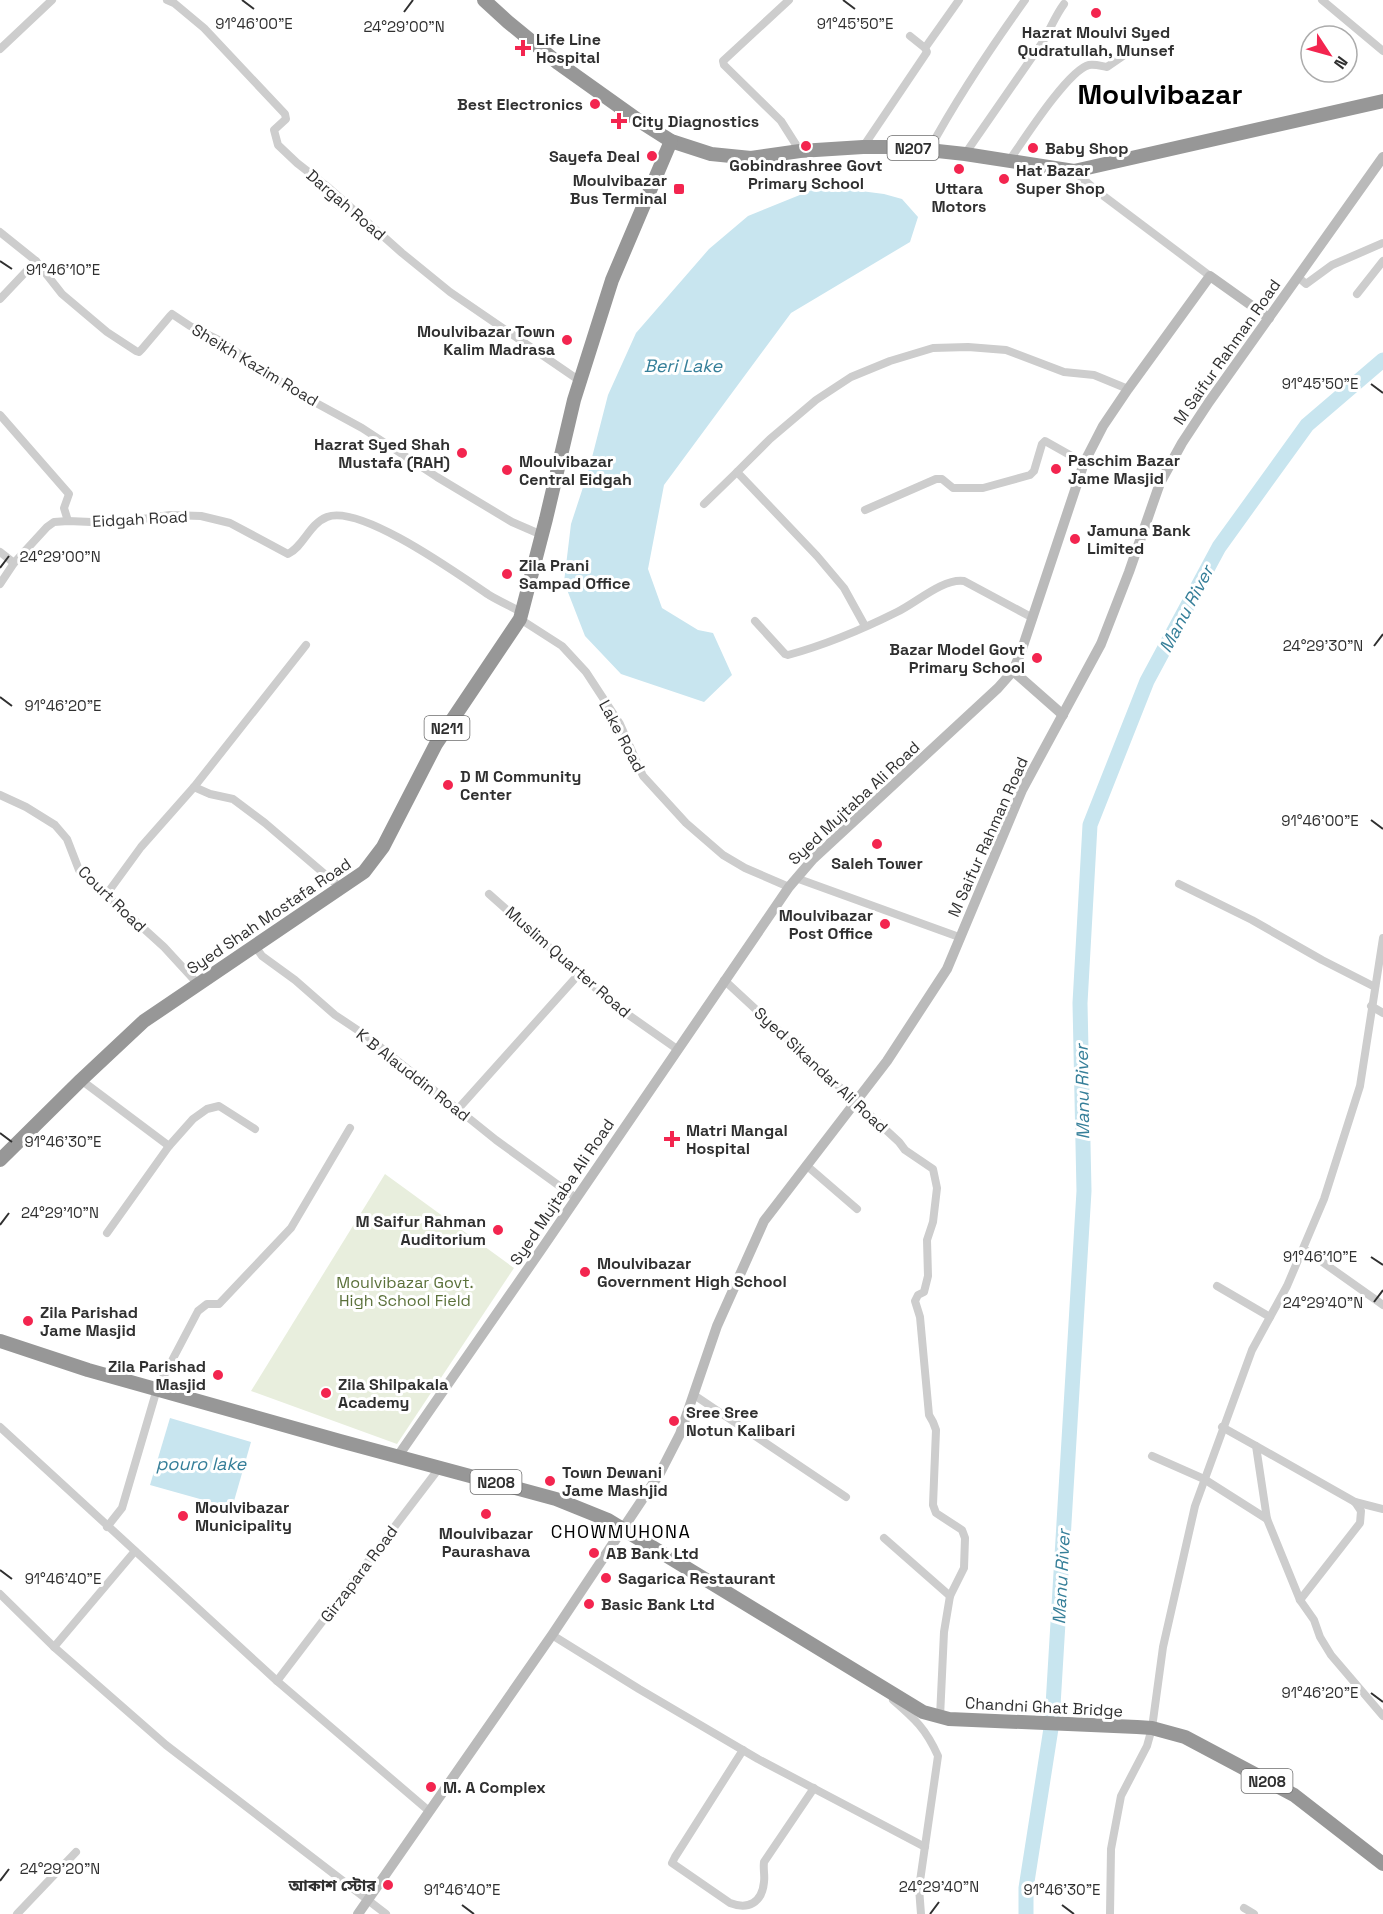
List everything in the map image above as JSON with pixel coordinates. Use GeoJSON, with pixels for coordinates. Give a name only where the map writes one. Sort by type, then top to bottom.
{"type":"FeatureCollection","features":[{"type":"Feature","properties":{"kind":"highway","name":"N207"},"geometry":{"type":"LineString","coordinates":[[484,0],[558,63],[638,120],[671,141],[711,154],[751,158],[800,151],[901,147],[1074,171],[1383,101]]}},
{"type":"Feature","properties":{"kind":"highway","name":"Syed Shah Mostafa Road"},"geometry":{"type":"LineString","coordinates":[[0,1161],[144,1021],[364,872],[383,847],[436,744],[520,615],[580,381],[612,280],[671,141]]}},
{"type":"Feature","properties":{"kind":"highway","name":"N208"},"geometry":{"type":"LineString","coordinates":[[0,1341],[88,1370],[556,1499],[608,1520],[923,1712],[945,1718]]}},
{"type":"Feature","properties":{"kind":"highway","name":"Chandni Ghat Bridge"},"geometry":{"type":"LineString","coordinates":[[945,1718],[1152,1728]]}},
{"type":"Feature","properties":{"kind":"highway","name":"N208"},"geometry":{"type":"LineString","coordinates":[[1152,1728],[1185,1737],[1294,1795],[1383,1864]]}},
{"type":"Feature","properties":{"kind":"main road","name":"M Saifur Rahman Road"},"geometry":{"type":"LineString","coordinates":[[358,1914],[552,1635],[660,1473],[680,1434],[717,1326],[764,1221],[887,1061],[947,969],[1022,790],[1101,644],[1160,483],[1182,443],[1383,157]]}},
{"type":"Feature","properties":{"kind":"main road"},"geometry":{"type":"LineString","coordinates":[[1210,276],[1269,318]]}},
{"type":"Feature","properties":{"kind":"main road","name":"Syed Mujtaba Ali Road"},"geometry":{"type":"LineString","coordinates":[[398,1456],[792,882],[998,688],[1013,671],[1022,652],[1084,463],[1103,426],[1210,276]]}},
{"type":"Feature","properties":{"kind":"main road"},"geometry":{"type":"LineString","coordinates":[[1013,671],[1062,715]]}},
{"type":"Feature","properties":{"kind":"street"},"geometry":{"type":"LineString","coordinates":[[0,49],[52,0]]}},
{"type":"Feature","properties":{"kind":"street","name":"Dargah Road"},"geometry":{"type":"LineString","coordinates":[[167,0],[174,3],[204,28],[285,114],[286,119],[274,130],[274,133],[278,145],[297,163],[450,292],[580,381]]}},
{"type":"Feature","properties":{"kind":"street"},"geometry":{"type":"LineString","coordinates":[[789,0],[723,61],[724,65],[781,121],[800,151]]}},
{"type":"Feature","properties":{"kind":"street"},"geometry":{"type":"LineString","coordinates":[[925,48],[959,0]]}},
{"type":"Feature","properties":{"kind":"street"},"geometry":{"type":"LineString","coordinates":[[928,150],[953,105],[1025,0]]}},
{"type":"Feature","properties":{"kind":"street"},"geometry":{"type":"LineString","coordinates":[[1322,0],[1383,51]]}},
{"type":"Feature","properties":{"kind":"street"},"geometry":{"type":"LineString","coordinates":[[964,154],[1024,70],[1064,4]]}},
{"type":"Feature","properties":{"kind":"street"},"geometry":{"type":"LineString","coordinates":[[863,147],[927,52],[910,36]]}},
{"type":"Feature","properties":{"kind":"street"},"geometry":{"type":"LineString","coordinates":[[1009,161],[1043,111],[1077,72],[1090,65],[1107,67],[1123,56]]}},
{"type":"Feature","properties":{"kind":"street"},"geometry":{"type":"LineString","coordinates":[[1074,171],[1210,276]]}},
{"type":"Feature","properties":{"kind":"street","name":"Sheikh Kazim Road"},"geometry":{"type":"LineString","coordinates":[[0,232],[36,261],[62,294],[107,332],[136,351],[139,352],[142,349],[172,314],[176,315],[190,326],[217,339],[296,392],[362,428],[437,477],[512,522],[542,535]]}},
{"type":"Feature","properties":{"kind":"street"},"geometry":{"type":"LineString","coordinates":[[1298,277],[1306,284],[1332,265],[1383,243]]}},
{"type":"Feature","properties":{"kind":"street"},"geometry":{"type":"LineString","coordinates":[[0,299],[36,261]]}},
{"type":"Feature","properties":{"kind":"street"},"geometry":{"type":"LineString","coordinates":[[1357,294],[1383,261]]}},
{"type":"Feature","properties":{"kind":"street"},"geometry":{"type":"LineString","coordinates":[[704,504],[771,439],[816,400],[851,377],[890,361],[933,348],[968,347],[1006,350],[1064,372],[1094,375],[1128,389]]}},
{"type":"Feature","properties":{"kind":"street"},"geometry":{"type":"LineString","coordinates":[[0,415],[69,494],[64,508],[68,520]]}},
{"type":"Feature","properties":{"kind":"street"},"geometry":{"type":"LineString","coordinates":[[865,510],[936,479],[942,479],[953,488],[983,488],[1030,476],[1034,471],[1042,444],[1046,441],[1084,463]]}},
{"type":"Feature","properties":{"kind":"street"},"geometry":{"type":"LineString","coordinates":[[736,472],[817,556],[844,588],[865,626]]}},
{"type":"Feature","properties":{"kind":"street","name":"Eidgah Road"},"geometry":{"type":"LineString","coordinates":[[0,584],[14,563],[49,524],[54,522],[68,520],[115,523],[170,515],[201,516],[230,523],[288,554],[296,550],[320,521],[329,516],[341,516],[363,522],[420,548],[520,615]]}},
{"type":"Feature","properties":{"kind":"street"},"geometry":{"type":"LineString","coordinates":[[0,552],[14,563]]}},
{"type":"Feature","properties":{"kind":"street"},"geometry":{"type":"LineString","coordinates":[[755,621],[788,655],[804,651],[899,611],[957,580],[964,581],[1033,618]]}},
{"type":"Feature","properties":{"kind":"street","name":"Lake Road"},"geometry":{"type":"LineString","coordinates":[[520,615],[562,646],[586,672],[620,724],[643,776],[686,823],[723,855],[745,868],[959,937]]}},
{"type":"Feature","properties":{"kind":"street"},"geometry":{"type":"LineString","coordinates":[[106,895],[141,847],[194,787],[306,645]]}},
{"type":"Feature","properties":{"kind":"street"},"geometry":{"type":"LineString","coordinates":[[194,787],[210,794],[233,799],[265,823],[341,888]]}},
{"type":"Feature","properties":{"kind":"street","name":"Court Road"},"geometry":{"type":"LineString","coordinates":[[0,795],[26,807],[55,825],[67,839],[79,870],[164,948],[198,984]]}},
{"type":"Feature","properties":{"kind":"street"},"geometry":{"type":"LineString","coordinates":[[1179,884],[1252,920],[1375,987]]}},
{"type":"Feature","properties":{"kind":"street","name":"Muslim Quarter Road"},"geometry":{"type":"LineString","coordinates":[[489,894],[623,1011],[677,1049]]}},
{"type":"Feature","properties":{"kind":"street"},"geometry":{"type":"LineString","coordinates":[[1110,1914],[1111,1850],[1121,1796],[1147,1746],[1152,1728],[1165,1637],[1195,1506],[1252,1350],[1287,1286],[1324,1199],[1360,1086],[1383,938]]}},
{"type":"Feature","properties":{"kind":"street","name":"K B Alauddin Road"},"geometry":{"type":"LineString","coordinates":[[255,946],[262,956],[295,980],[335,1015],[368,1037],[496,1140],[576,1198]]}},
{"type":"Feature","properties":{"kind":"street"},"geometry":{"type":"LineString","coordinates":[[458,1109],[579,974]]}},
{"type":"Feature","properties":{"kind":"street","name":"Syed Sikandar Ali Road"},"geometry":{"type":"LineString","coordinates":[[724,980],[904,1150],[933,1169],[937,1188],[933,1222],[927,1240],[928,1276],[924,1292],[918,1295],[915,1301],[920,1317],[929,1415],[936,1430],[933,1505],[936,1513],[962,1530],[965,1538],[964,1568],[950,1596],[944,1632],[945,1718]]}},
{"type":"Feature","properties":{"kind":"street"},"geometry":{"type":"LineString","coordinates":[[1371,1005],[1383,1013]]}},
{"type":"Feature","properties":{"kind":"street"},"geometry":{"type":"LineString","coordinates":[[81,1080],[169,1146]]}},
{"type":"Feature","properties":{"kind":"street"},"geometry":{"type":"LineString","coordinates":[[106,1233],[169,1146],[193,1119],[207,1109],[219,1106],[255,1129]]}},
{"type":"Feature","properties":{"kind":"street"},"geometry":{"type":"LineString","coordinates":[[108,1527],[122,1508],[157,1389],[198,1311],[207,1304],[219,1304],[291,1228],[350,1128]]}},
{"type":"Feature","properties":{"kind":"street"},"geometry":{"type":"LineString","coordinates":[[806,1165],[857,1209]]}},
{"type":"Feature","properties":{"kind":"street"},"geometry":{"type":"LineString","coordinates":[[1304,1249],[1383,1305]]}},
{"type":"Feature","properties":{"kind":"street"},"geometry":{"type":"LineString","coordinates":[[1217,1286],[1270,1317]]}},
{"type":"Feature","properties":{"kind":"street"},"geometry":{"type":"LineString","coordinates":[[693,1395],[846,1497]]}},
{"type":"Feature","properties":{"kind":"street"},"geometry":{"type":"LineString","coordinates":[[0,1427],[278,1682],[429,1811]]}},
{"type":"Feature","properties":{"kind":"street"},"geometry":{"type":"LineString","coordinates":[[1222,1427],[1355,1502],[1383,1509]]}},
{"type":"Feature","properties":{"kind":"street"},"geometry":{"type":"LineString","coordinates":[[1256,1446],[1267,1519],[1300,1600],[1314,1620],[1320,1637],[1331,1654],[1383,1716]]}},
{"type":"Feature","properties":{"kind":"street"},"geometry":{"type":"LineString","coordinates":[[1152,1456],[1204,1479],[1267,1519]]}},
{"type":"Feature","properties":{"kind":"street","name":"Girzapara Road"},"geometry":{"type":"LineString","coordinates":[[278,1682],[440,1467]]}},
{"type":"Feature","properties":{"kind":"street"},"geometry":{"type":"LineString","coordinates":[[1300,1600],[1360,1523],[1361,1511],[1355,1502]]}},
{"type":"Feature","properties":{"kind":"street"},"geometry":{"type":"LineString","coordinates":[[884,1538],[950,1596]]}},
{"type":"Feature","properties":{"kind":"street"},"geometry":{"type":"LineString","coordinates":[[54,1647],[135,1551]]}},
{"type":"Feature","properties":{"kind":"street"},"geometry":{"type":"LineString","coordinates":[[0,1594],[54,1647],[166,1745],[386,1914]]}},
{"type":"Feature","properties":{"kind":"street"},"geometry":{"type":"LineString","coordinates":[[552,1635],[743,1750],[925,1847]]}},
{"type":"Feature","properties":{"kind":"street"},"geometry":{"type":"LineString","coordinates":[[869,1680],[917,1721],[938,1756],[919,1888],[921,1914]]}},
{"type":"Feature","properties":{"kind":"street"},"geometry":{"type":"LineString","coordinates":[[743,1750],[672,1863],[730,1903],[740,1907],[747,1907],[754,1903],[764,1881],[762,1872],[764,1862],[814,1788]]}},
{"type":"Feature","properties":{"kind":"street"},"geometry":{"type":"LineString","coordinates":[[17,1914],[76,1852]]}},
{"type":"Feature","properties":{"kind":"street"},"geometry":{"type":"LineString","coordinates":[[1244,1908],[1254,1914]]}},
{"type":"Feature","properties":{"kind":"green space","name":"Moulvibazar Govt. High School Field"},"geometry":{"type":"Polygon","coordinates":[[[385,1174],[514,1268],[397,1444],[251,1391],[385,1174]]]}},
{"type":"Feature","properties":{"kind":"water","name":"Beri Lake"},"geometry":{"type":"Polygon","coordinates":[[[822,186],[884,194],[902,199],[918,217],[910,242],[791,313],[664,485],[648,569],[662,608],[698,630],[713,633],[732,675],[704,702],[621,674],[585,636],[564,582],[571,524],[589,469],[608,395],[636,333],[709,249],[748,216],[822,186]]]}},
{"type":"Feature","properties":{"kind":"water","name":"pouro lake"},"geometry":{"type":"Polygon","coordinates":[[[170,1418],[251,1442],[232,1508],[150,1485],[170,1418]]]}},
{"type":"Feature","properties":{"kind":"waterway","name":"Manu River"},"geometry":{"type":"LineString","coordinates":[[1026,1914],[1026,1888],[1052,1722],[1084,1191],[1080,1003],[1090,825],[1147,681],[1219,547],[1307,425],[1383,360]]}},
{"type":"Feature","properties":{"kind":"place","name":"Hazrat Moulvi Syed Qudratullah, Munsef"},"geometry":{"type":"Point","coordinates":[1096,13]}},
{"type":"Feature","properties":{"kind":"place","name":"Life Line Hospital"},"geometry":{"type":"Point","coordinates":[523,48]}},
{"type":"Feature","properties":{"kind":"place","name":"Best Electronics"},"geometry":{"type":"Point","coordinates":[595,104]}},
{"type":"Feature","properties":{"kind":"place","name":"City Diagnostics"},"geometry":{"type":"Point","coordinates":[619,121]}},
{"type":"Feature","properties":{"kind":"place","name":"Gobindrashree Govt Primary School"},"geometry":{"type":"Point","coordinates":[806,146]}},
{"type":"Feature","properties":{"kind":"place","name":"Baby Shop"},"geometry":{"type":"Point","coordinates":[1033,148]}},
{"type":"Feature","properties":{"kind":"place","name":"Sayefa Deal"},"geometry":{"type":"Point","coordinates":[652,156]}},
{"type":"Feature","properties":{"kind":"place","name":"Uttara Motors"},"geometry":{"type":"Point","coordinates":[959,169]}},
{"type":"Feature","properties":{"kind":"place","name":"Hat Bazar Super Shop"},"geometry":{"type":"Point","coordinates":[1004,179]}},
{"type":"Feature","properties":{"kind":"place","name":"Moulvibazar Bus Terminal"},"geometry":{"type":"Point","coordinates":[679,189]}},
{"type":"Feature","properties":{"kind":"place","name":"Moulvibazar Town Kalim Madrasa"},"geometry":{"type":"Point","coordinates":[567,340]}},
{"type":"Feature","properties":{"kind":"place","name":"Hazrat Syed Shah Mustafa (RAH)"},"geometry":{"type":"Point","coordinates":[462,453]}},
{"type":"Feature","properties":{"kind":"place","name":"Paschim Bazar Jame Masjid"},"geometry":{"type":"Point","coordinates":[1056,469]}},
{"type":"Feature","properties":{"kind":"place","name":"Moulvibazar Central Eidgah"},"geometry":{"type":"Point","coordinates":[507,470]}},
{"type":"Feature","properties":{"kind":"place","name":"Jamuna Bank Limited"},"geometry":{"type":"Point","coordinates":[1075,539]}},
{"type":"Feature","properties":{"kind":"place","name":"Zila Prani Sampad Office"},"geometry":{"type":"Point","coordinates":[507,574]}},
{"type":"Feature","properties":{"kind":"place","name":"Bazar Model Govt Primary School"},"geometry":{"type":"Point","coordinates":[1037,658]}},
{"type":"Feature","properties":{"kind":"place","name":"D M Community Center"},"geometry":{"type":"Point","coordinates":[448,785]}},
{"type":"Feature","properties":{"kind":"place","name":"Saleh Tower"},"geometry":{"type":"Point","coordinates":[877,844]}},
{"type":"Feature","properties":{"kind":"place","name":"Moulvibazar Post Office"},"geometry":{"type":"Point","coordinates":[885,924]}},
{"type":"Feature","properties":{"kind":"place","name":"Matri Mangal Hospital"},"geometry":{"type":"Point","coordinates":[672,1139]}},
{"type":"Feature","properties":{"kind":"place","name":"M Saifur Rahman Auditorium"},"geometry":{"type":"Point","coordinates":[498,1230]}},
{"type":"Feature","properties":{"kind":"place","name":"Moulvibazar Government High School"},"geometry":{"type":"Point","coordinates":[585,1272]}},
{"type":"Feature","properties":{"kind":"place","name":"Zila Parishad Jame Masjid"},"geometry":{"type":"Point","coordinates":[28,1321]}},
{"type":"Feature","properties":{"kind":"place","name":"Zila Parishad Masjid"},"geometry":{"type":"Point","coordinates":[218,1375]}},
{"type":"Feature","properties":{"kind":"place","name":"Zila Shilpakala Academy"},"geometry":{"type":"Point","coordinates":[326,1393]}},
{"type":"Feature","properties":{"kind":"place","name":"Sree Sree Notun Kalibari"},"geometry":{"type":"Point","coordinates":[674,1421]}},
{"type":"Feature","properties":{"kind":"place","name":"Town Dewani Jame Mashjid"},"geometry":{"type":"Point","coordinates":[550,1481]}},
{"type":"Feature","properties":{"kind":"place","name":"Moulvibazar Paurashava"},"geometry":{"type":"Point","coordinates":[486,1514]}},
{"type":"Feature","properties":{"kind":"place","name":"Moulvibazar Municipality"},"geometry":{"type":"Point","coordinates":[183,1516]}},
{"type":"Feature","properties":{"kind":"place","name":"AB Bank Ltd"},"geometry":{"type":"Point","coordinates":[594,1553]}},
{"type":"Feature","properties":{"kind":"place","name":"Sagarica Restaurant"},"geometry":{"type":"Point","coordinates":[606,1578]}},
{"type":"Feature","properties":{"kind":"place","name":"Basic Bank Ltd"},"geometry":{"type":"Point","coordinates":[589,1604]}},
{"type":"Feature","properties":{"kind":"place","name":"M. A Complex"},"geometry":{"type":"Point","coordinates":[431,1787]}},
{"type":"Feature","properties":{"kind":"place","name":"আকাশ স্টোর"},"geometry":{"type":"Point","coordinates":[388,1885]}},
{"type":"Feature","properties":{"kind":"district","name":"Moulvibazar"},"geometry":{"type":"Point","coordinates":[1160,94]}},
{"type":"Feature","properties":{"kind":"district","name":"CHOWMUHONA"},"geometry":{"type":"Point","coordinates":[621,1531]}}]}
